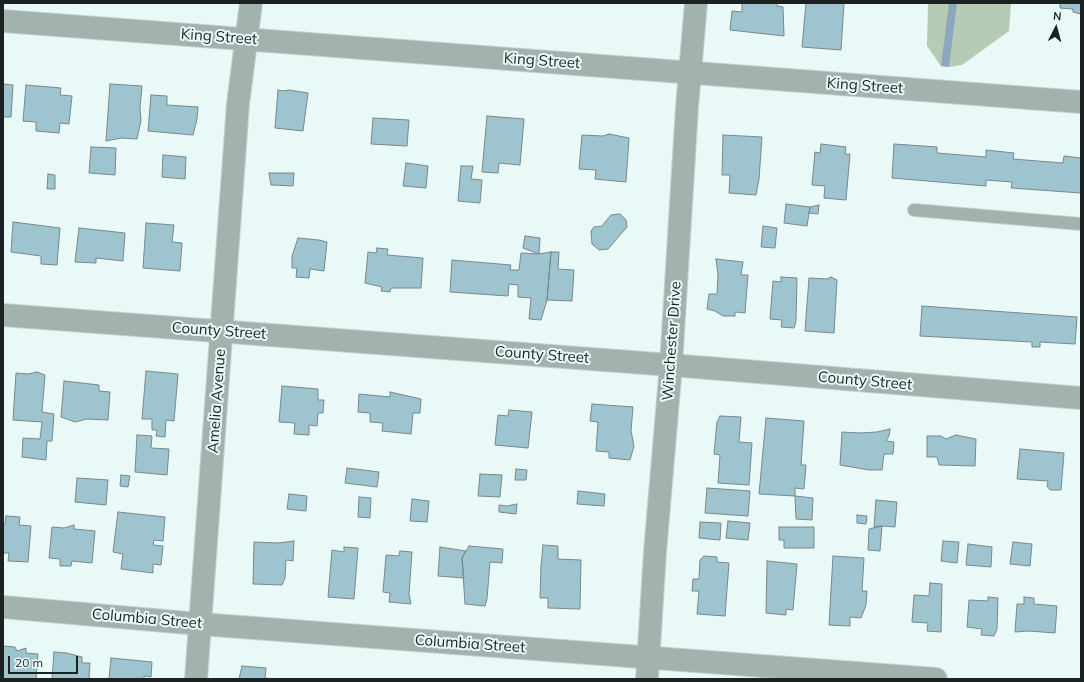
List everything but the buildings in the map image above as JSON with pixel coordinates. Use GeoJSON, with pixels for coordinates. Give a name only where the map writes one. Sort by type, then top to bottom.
{"type":"FeatureCollection","features":[{"type":"Feature","properties":{"kind":"street","name":"Amelia Avenue"},"geometry":{"type":"LineString","coordinates":[[196,679],[238,104],[250,3]]}},
{"type":"Feature","properties":{"kind":"street","name":"Winchester Drive"},"geometry":{"type":"LineString","coordinates":[[647,679],[671,365],[690,72],[696,3]]}},
{"type":"Feature","properties":{"kind":"street","name":"King Street"},"geometry":{"type":"LineString","coordinates":[[3,21],[1081,102]]}},
{"type":"Feature","properties":{"kind":"street","name":"County Street"},"geometry":{"type":"LineString","coordinates":[[3,315],[671,365],[1081,398]]}},
{"type":"Feature","properties":{"kind":"street","name":"Columbia Street"},"geometry":{"type":"LineString","coordinates":[[3,607],[200,624],[936,679]]}},
{"type":"Feature","properties":{"kind":"lane"},"geometry":{"type":"LineString","coordinates":[[914,210],[1081,224]]}},
{"type":"Feature","properties":{"kind":"green space"},"geometry":{"type":"Polygon","coordinates":[[[928,3],[1011,3],[1009,31],[962,65],[949,67],[941,66],[927,46],[928,3]]]}},
{"type":"Feature","properties":{"kind":"water"},"geometry":{"type":"Polygon","coordinates":[[[949,3],[957,3],[949,67],[941,66],[949,3]]]}}]}
